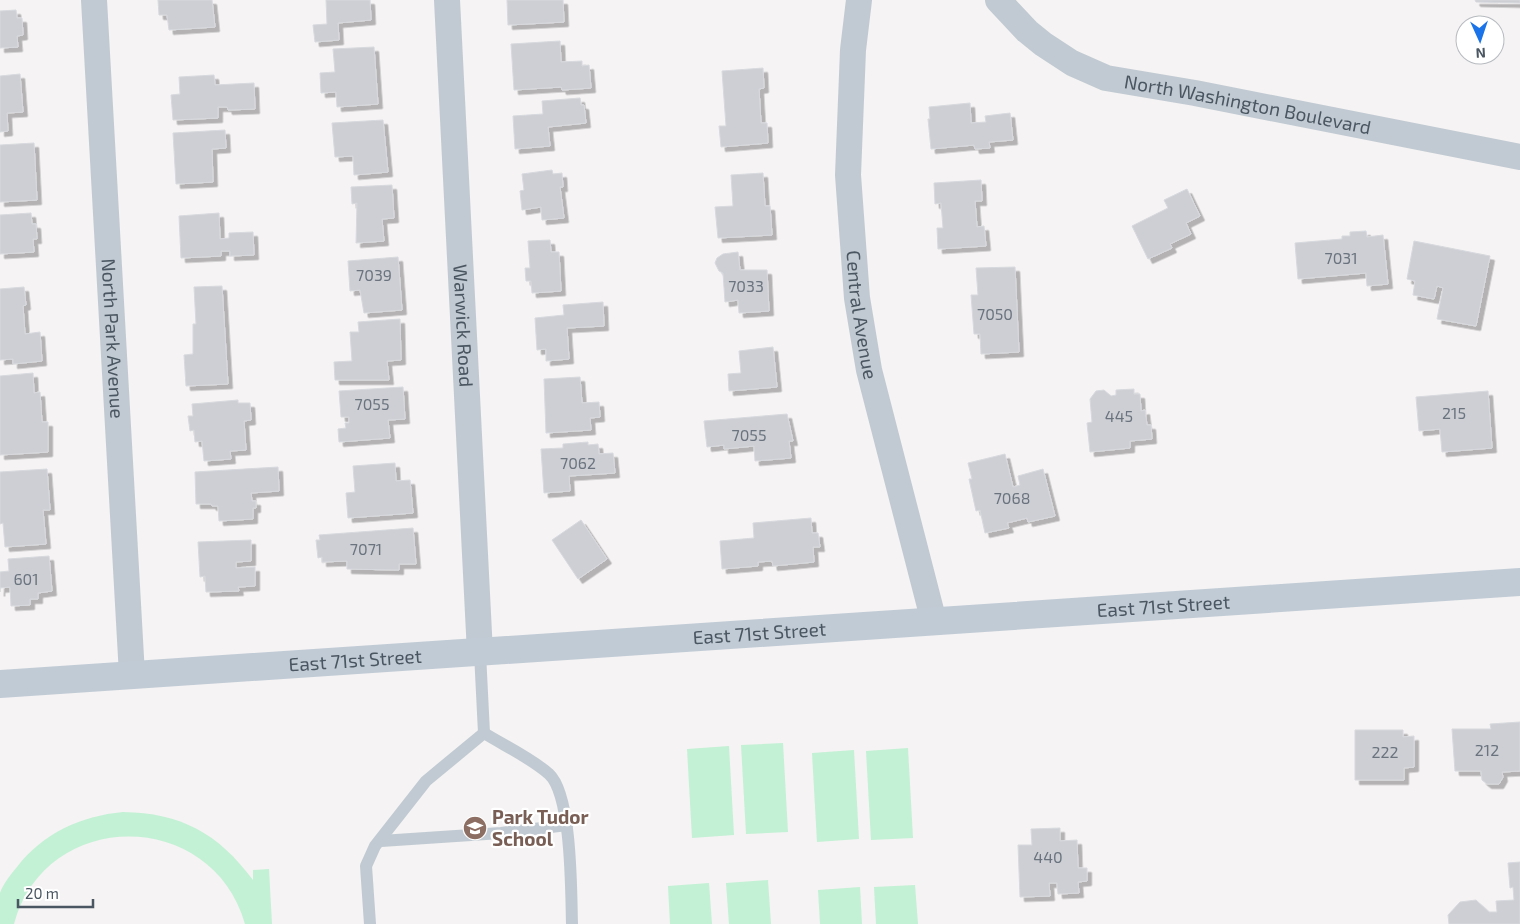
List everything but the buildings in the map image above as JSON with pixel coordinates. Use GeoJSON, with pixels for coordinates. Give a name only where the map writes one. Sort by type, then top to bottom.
{"type":"FeatureCollection","features":[{"type":"Feature","properties":{"kind":"main road","name":"East 71st Street"},"geometry":{"type":"LineString","coordinates":[[0,684],[1520,582]]}},
{"type":"Feature","properties":{"kind":"street","name":"North Park Avenue"},"geometry":{"type":"LineString","coordinates":[[94,0],[132,675]]}},
{"type":"Feature","properties":{"kind":"street","name":"Warwick Road"},"geometry":{"type":"LineString","coordinates":[[447,0],[480,653]]}},
{"type":"Feature","properties":{"kind":"street","name":"Central Avenue"},"geometry":{"type":"LineString","coordinates":[[859,0],[853,50],[848,175],[857,298],[869,370],[934,622]]}},
{"type":"Feature","properties":{"kind":"street","name":"North Washington Boulevard"},"geometry":{"type":"LineString","coordinates":[[998,0],[1028,31],[1044,44],[1072,63],[1106,78],[1195,93],[1520,157]]}},
{"type":"Feature","properties":{"kind":"lane"},"geometry":{"type":"LineString","coordinates":[[480,653],[484,733]]}},
{"type":"Feature","properties":{"kind":"lane"},"geometry":{"type":"LineString","coordinates":[[484,733],[551,775],[562,800],[567,826],[572,924]]}},
{"type":"Feature","properties":{"kind":"lane"},"geometry":{"type":"LineString","coordinates":[[370,924],[366,866],[375,846],[381,841],[426,781],[484,733]]}},
{"type":"Feature","properties":{"kind":"lane"},"geometry":{"type":"LineString","coordinates":[[381,841],[501,833],[567,826]]}},
{"type":"Feature","properties":{"kind":"green space"},"geometry":{"type":"Polygon","coordinates":[[[783,743],[788,832],[746,834],[741,745],[783,743]]]}},
{"type":"Feature","properties":{"kind":"green space"},"geometry":{"type":"Polygon","coordinates":[[[729,746],[734,835],[692,838],[687,749],[729,746]]]}},
{"type":"Feature","properties":{"kind":"green space"},"geometry":{"type":"Polygon","coordinates":[[[908,748],[913,838],[871,840],[866,751],[908,748]]]}},
{"type":"Feature","properties":{"kind":"green space"},"geometry":{"type":"Polygon","coordinates":[[[854,750],[859,839],[817,842],[812,753],[854,750]]]}},
{"type":"Feature","properties":{"kind":"green space"},"geometry":{"type":"Polygon","coordinates":[[[123,812],[163,816],[197,829],[212,838],[226,850],[253,880],[253,870],[269,869],[272,924],[245,924],[227,886],[199,859],[166,842],[129,837],[92,842],[59,858],[32,886],[14,924],[0,924],[1,890],[7,879],[27,855],[64,828],[92,818],[123,812]]]}},
{"type":"Feature","properties":{"kind":"green space"},"geometry":{"type":"Polygon","coordinates":[[[768,880],[771,924],[729,924],[726,883],[768,880]]]}},
{"type":"Feature","properties":{"kind":"green space"},"geometry":{"type":"Polygon","coordinates":[[[709,883],[712,924],[670,924],[668,886],[709,883]]]}},
{"type":"Feature","properties":{"kind":"green space"},"geometry":{"type":"Polygon","coordinates":[[[915,885],[918,924],[876,924],[874,887],[915,885]]]}},
{"type":"Feature","properties":{"kind":"green space"},"geometry":{"type":"Polygon","coordinates":[[[860,887],[862,924],[820,924],[818,890],[860,887]]]}},
{"type":"Feature","properties":{"kind":"place","name":"Park Tudor School"},"geometry":{"type":"Point","coordinates":[475,828]}}]}
